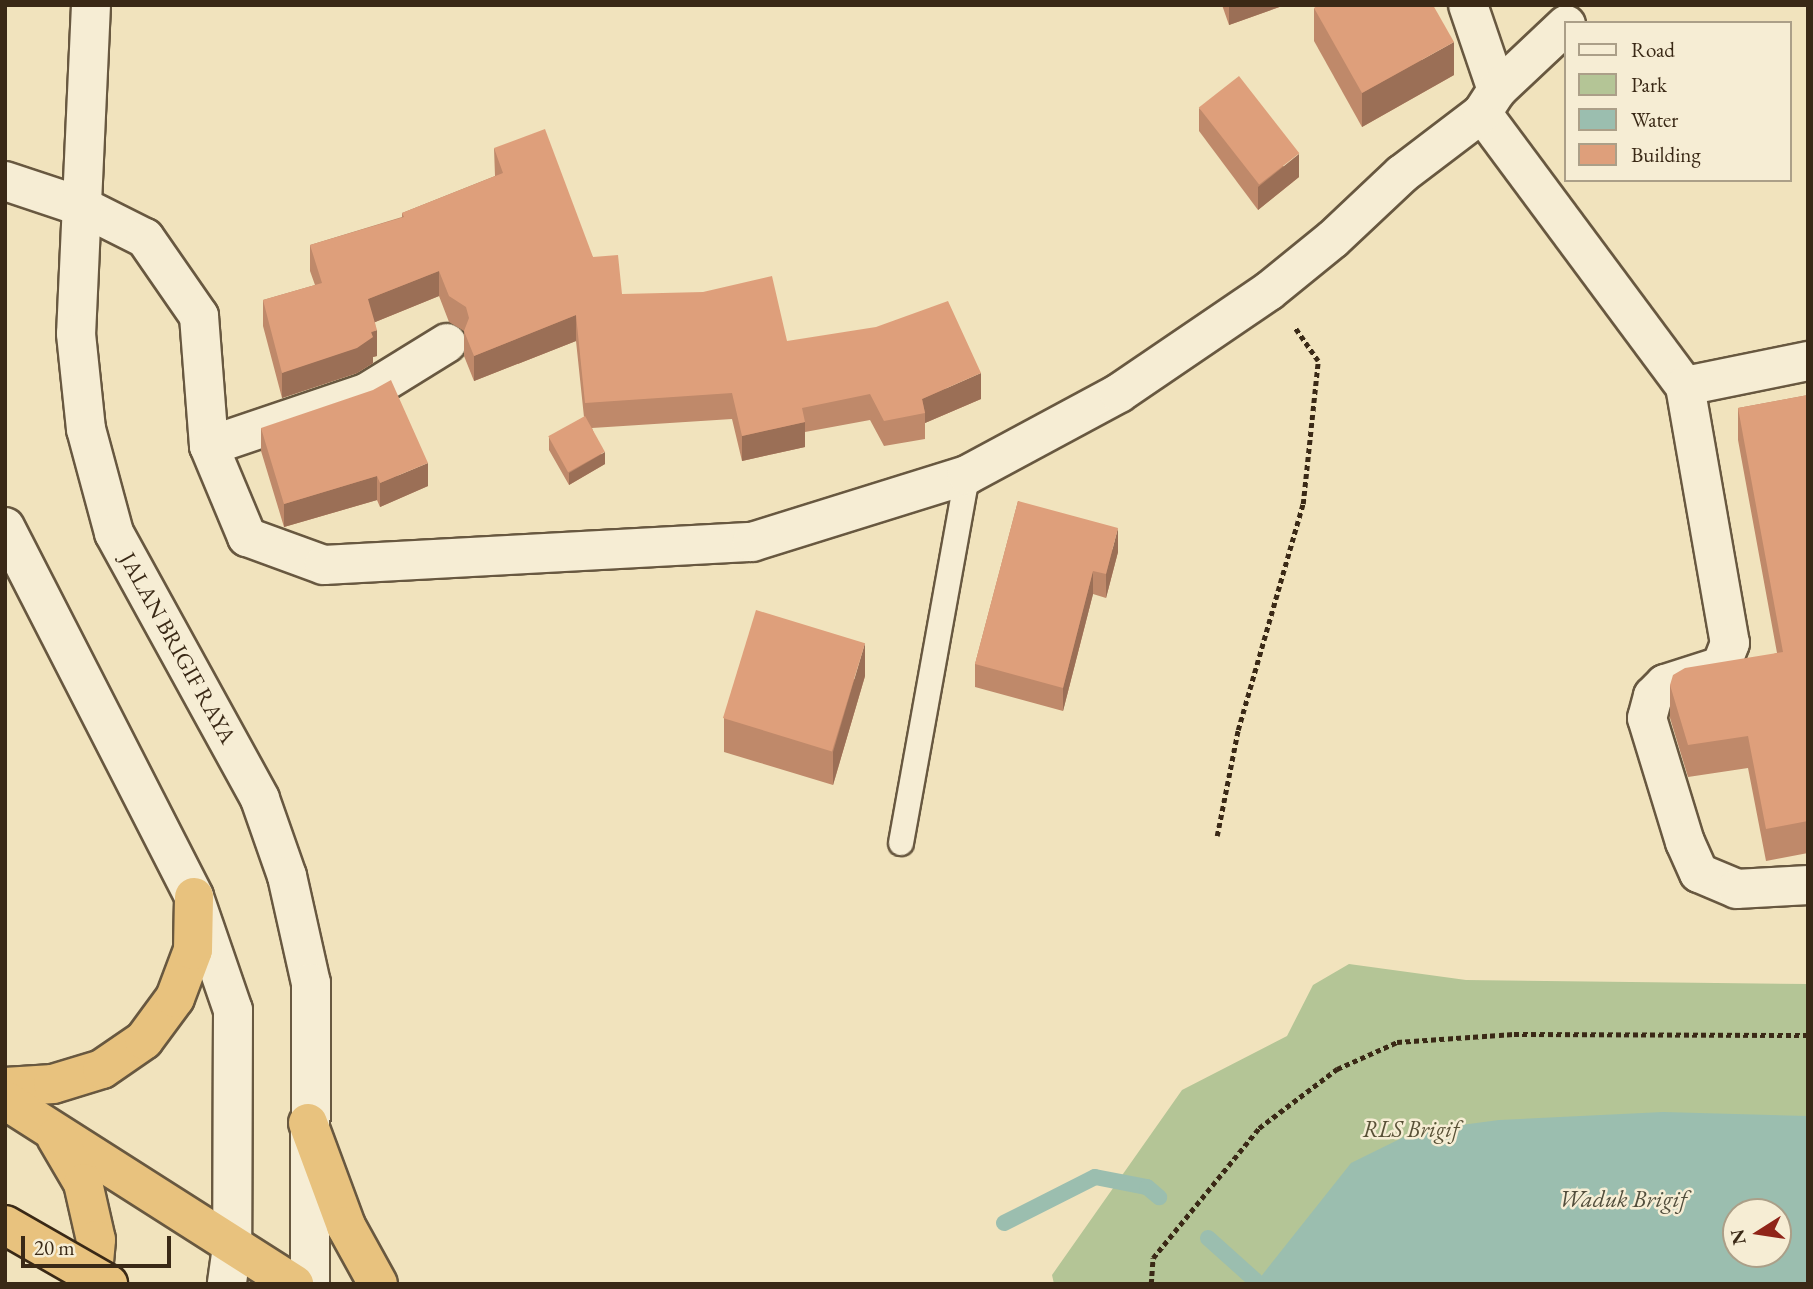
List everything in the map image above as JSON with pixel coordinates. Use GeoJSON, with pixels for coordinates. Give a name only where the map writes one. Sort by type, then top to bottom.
{"type":"FeatureCollection","features":[{"type":"Feature","properties":{"kind":"highway"},"geometry":{"type":"LineString","coordinates":[[5,1087],[52,1084],[102,1069],[144,1040],[175,998],[192,950],[194,897]]}},
{"type":"Feature","properties":{"kind":"highway"},"geometry":{"type":"LineString","coordinates":[[5,1100],[293,1284]]}},
{"type":"Feature","properties":{"kind":"highway"},"geometry":{"type":"LineString","coordinates":[[308,1123],[346,1226],[378,1284]]}},
{"type":"Feature","properties":{"kind":"highway"},"geometry":{"type":"LineString","coordinates":[[53,1133],[83,1183],[96,1240],[92,1284]]}},
{"type":"Feature","properties":{"kind":"highway"},"geometry":{"type":"LineString","coordinates":[[5,1225],[108,1284]]}},
{"type":"Feature","properties":{"kind":"street","name":"JALAN BRIGIF RAYA"},"geometry":{"type":"LineString","coordinates":[[90,5],[76,334],[86,429],[114,533],[261,799],[287,876],[311,983],[308,1123],[310,1284]]}},
{"type":"Feature","properties":{"kind":"street"},"geometry":{"type":"LineString","coordinates":[[1468,5],[1490,101],[1685,386],[1730,643],[1721,666],[1665,684],[1653,696],[1647,718],[1685,842],[1699,873],[1737,889],[1808,885]]}},
{"type":"Feature","properties":{"kind":"street"},"geometry":{"type":"LineString","coordinates":[[1570,21],[1588,5]]}},
{"type":"Feature","properties":{"kind":"street"},"geometry":{"type":"LineString","coordinates":[[5,181],[83,207],[145,238],[199,316],[209,446],[247,537],[324,565],[752,542],[967,475],[1119,393],[1269,291],[1490,101],[1564,27]]}},
{"type":"Feature","properties":{"kind":"street"},"geometry":{"type":"LineString","coordinates":[[209,446],[366,393],[447,342]]}},
{"type":"Feature","properties":{"kind":"street"},"geometry":{"type":"LineString","coordinates":[[1685,386],[1808,361]]}},
{"type":"Feature","properties":{"kind":"street"},"geometry":{"type":"LineString","coordinates":[[11,541],[194,897],[233,1010],[232,1247],[228,1284]]}},
{"type":"Feature","properties":{"kind":"lane"},"geometry":{"type":"LineString","coordinates":[[901,843],[967,475]]}},
{"type":"Feature","properties":{"kind":"path"},"geometry":{"type":"LineString","coordinates":[[1217,836],[1238,730],[1303,504],[1317,374],[1318,361],[1269,291]]}},
{"type":"Feature","properties":{"kind":"path"},"geometry":{"type":"LineString","coordinates":[[1151,1284],[1153,1258],[1259,1128],[1337,1069],[1396,1042],[1514,1034],[1808,1035]]}},
{"type":"Feature","properties":{"kind":"green space","name":"RLS Brigif"},"geometry":{"type":"Polygon","coordinates":[[[1349,964],[1466,980],[1808,984],[1808,1284],[1054,1284],[1052,1275],[1182,1090],[1287,1036],[1313,985],[1349,964]]]}},
{"type":"Feature","properties":{"kind":"water","name":"Waduk Brigif"},"geometry":{"type":"Polygon","coordinates":[[[1663,1112],[1808,1116],[1808,1284],[1255,1284],[1351,1163],[1416,1131],[1499,1120],[1663,1112]]]}},
{"type":"Feature","properties":{"kind":"building"},"geometry":{"type":"Polygon","coordinates":[[[1318,5],[1433,5],[1454,42],[1362,93],[1314,8],[1318,5]]]}},
{"type":"Feature","properties":{"kind":"building"},"geometry":{"type":"Polygon","coordinates":[[[1239,76],[1299,153],[1259,185],[1199,107],[1239,76]]]}},
{"type":"Feature","properties":{"kind":"building"},"geometry":{"type":"Polygon","coordinates":[[[545,129],[593,257],[618,255],[622,294],[703,292],[772,276],[787,341],[876,327],[948,301],[981,373],[922,399],[925,413],[884,421],[870,394],[802,408],[805,422],[742,436],[732,393],[585,403],[576,315],[474,356],[464,331],[469,318],[466,307],[449,296],[439,271],[368,299],[377,330],[371,332],[373,337],[357,348],[282,373],[263,300],[322,283],[310,245],[404,217],[402,213],[503,173],[494,148],[545,129]]]}},
{"type":"Feature","properties":{"kind":"building"},"geometry":{"type":"Polygon","coordinates":[[[391,380],[428,463],[380,483],[377,476],[284,504],[261,428],[373,390],[391,380]]]}},
{"type":"Feature","properties":{"kind":"building"},"geometry":{"type":"Polygon","coordinates":[[[1808,395],[1808,821],[1766,829],[1748,736],[1688,745],[1670,685],[1673,675],[1685,668],[1783,652],[1738,408],[1808,395]]]}},
{"type":"Feature","properties":{"kind":"building"},"geometry":{"type":"Polygon","coordinates":[[[585,416],[605,452],[568,472],[548,436],[585,416]]]}},
{"type":"Feature","properties":{"kind":"building"},"geometry":{"type":"Polygon","coordinates":[[[1018,501],[1118,528],[1106,574],[1093,571],[1063,688],[975,664],[1018,501]]]}},
{"type":"Feature","properties":{"kind":"building"},"geometry":{"type":"Polygon","coordinates":[[[756,610],[865,643],[832,751],[723,718],[756,610]]]}},
{"type":"Feature","properties":{"kind":"waterway"},"geometry":{"type":"LineString","coordinates":[[1004,1223],[1095,1177],[1147,1187],[1159,1197]]}},
{"type":"Feature","properties":{"kind":"waterway"},"geometry":{"type":"LineString","coordinates":[[1208,1238],[1256,1281]]}}]}
